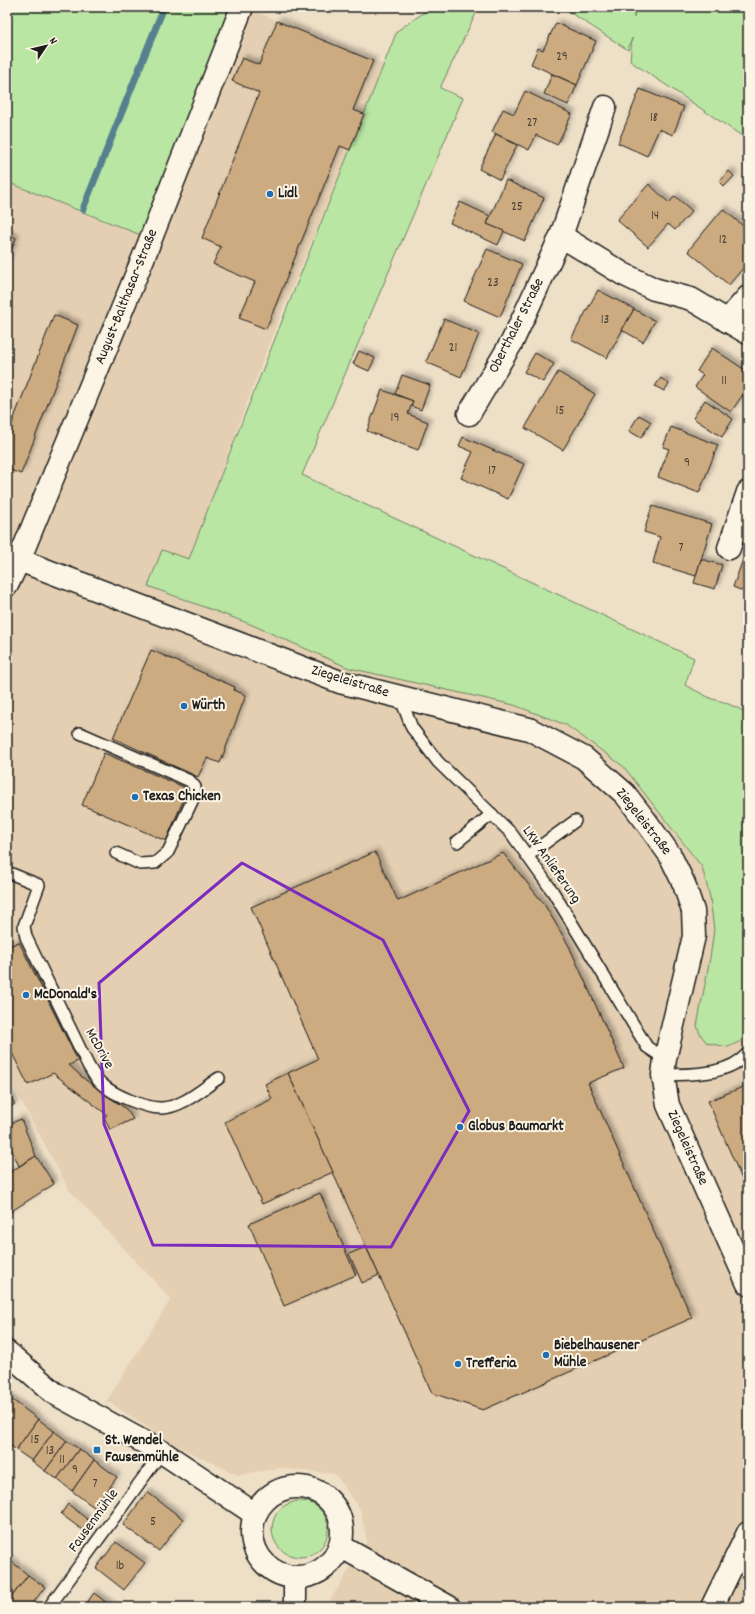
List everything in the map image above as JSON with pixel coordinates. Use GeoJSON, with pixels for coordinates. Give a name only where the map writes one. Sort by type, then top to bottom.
{"type":"FeatureCollection","features":[{"type":"Feature","properties":{"kind":"street","name":"August-Balthasar-Straße"},"geometry":{"type":"LineString","coordinates":[[7,585],[19,560],[144,256],[242,7]]}},
{"type":"Feature","properties":{"kind":"street","name":"Oberthaler Straße"},"geometry":{"type":"LineString","coordinates":[[469,414],[512,342],[561,236],[605,107]]}},
{"type":"Feature","properties":{"kind":"street"},"geometry":{"type":"LineString","coordinates":[[561,236],[624,274],[654,289],[691,299],[748,333]]}},
{"type":"Feature","properties":{"kind":"street"},"geometry":{"type":"LineString","coordinates":[[727,321],[748,297]]}},
{"type":"Feature","properties":{"kind":"street"},"geometry":{"type":"LineString","coordinates":[[729,548],[748,492]]}},
{"type":"Feature","properties":{"kind":"street","name":"Ziegeleistraße"},"geometry":{"type":"LineString","coordinates":[[19,560],[340,682],[529,729],[584,758],[625,794],[670,855],[684,884],[693,911],[694,936],[664,1067],[668,1105],[748,1284]]}},
{"type":"Feature","properties":{"kind":"street"},"geometry":{"type":"LineString","coordinates":[[7,1352],[54,1393],[162,1452],[255,1514]]}},
{"type":"Feature","properties":{"kind":"street"},"geometry":{"type":"LineString","coordinates":[[298,1487],[310,1489],[323,1495],[333,1505],[337,1512],[340,1518],[342,1532],[340,1546],[334,1559],[323,1569],[309,1576],[294,1578],[280,1575],[268,1567],[258,1556],[253,1542],[252,1528],[255,1514],[272,1494],[285,1489],[298,1487]]}},
{"type":"Feature","properties":{"kind":"street"},"geometry":{"type":"LineString","coordinates":[[712,1607],[748,1533]]}},
{"type":"Feature","properties":{"kind":"street"},"geometry":{"type":"LineString","coordinates":[[340,1546],[450,1607]]}},
{"type":"Feature","properties":{"kind":"street"},"geometry":{"type":"LineString","coordinates":[[294,1578],[295,1607]]}},
{"type":"Feature","properties":{"kind":"lane","name":"LKW Anlieferung"},"geometry":{"type":"LineString","coordinates":[[400,697],[412,728],[438,762],[511,833],[553,892],[646,1047],[664,1067]]}},
{"type":"Feature","properties":{"kind":"lane"},"geometry":{"type":"LineString","coordinates":[[80,733],[190,781],[195,787],[194,797],[168,852],[155,864],[140,864],[116,853]]}},
{"type":"Feature","properties":{"kind":"lane"},"geometry":{"type":"LineString","coordinates":[[457,842],[492,814]]}},
{"type":"Feature","properties":{"kind":"lane"},"geometry":{"type":"LineString","coordinates":[[527,856],[575,821]]}},
{"type":"Feature","properties":{"kind":"lane","name":"McDrive"},"geometry":{"type":"LineString","coordinates":[[7,872],[39,885],[24,926],[30,946],[88,1065],[94,1076],[102,1085],[126,1099],[162,1108],[187,1100],[218,1078]]}},
{"type":"Feature","properties":{"kind":"lane"},"geometry":{"type":"LineString","coordinates":[[664,1067],[692,1074],[718,1070],[742,1059],[748,1053]]}},
{"type":"Feature","properties":{"kind":"lane","name":"Fausenmühle"},"geometry":{"type":"LineString","coordinates":[[49,1607],[162,1452]]}},
{"type":"Feature","properties":{"kind":"highlighted area"},"geometry":{"type":"Polygon","coordinates":[[[242,863],[383,940],[469,1111],[391,1247],[153,1245],[104,1124],[99,983],[242,863]]]}},
{"type":"Feature","properties":{"kind":"shaded area"},"geometry":{"type":"Polygon","coordinates":[[[245,7],[384,65],[273,333],[175,596],[250,624],[514,705],[566,725],[623,766],[702,867],[748,874],[748,1607],[328,1607],[331,1599],[367,1541],[360,1509],[335,1474],[279,1468],[238,1475],[172,1444],[111,1403],[106,1402],[171,1299],[69,1190],[7,1074],[7,182],[151,239],[245,7]]]}},
{"type":"Feature","properties":{"kind":"green space"},"geometry":{"type":"Polygon","coordinates":[[[7,7],[242,7],[151,239],[7,182],[7,7]]]}},
{"type":"Feature","properties":{"kind":"green space"},"geometry":{"type":"Polygon","coordinates":[[[432,7],[479,7],[440,88],[463,98],[302,475],[694,658],[685,685],[712,699],[724,702],[748,713],[748,1028],[741,1041],[728,1047],[707,1043],[700,1034],[697,1026],[714,930],[710,897],[702,867],[623,766],[566,725],[514,705],[349,668],[250,624],[148,586],[162,550],[189,559],[397,31],[432,7]]]}},
{"type":"Feature","properties":{"kind":"green space"},"geometry":{"type":"Polygon","coordinates":[[[562,7],[634,7],[634,18],[635,7],[748,7],[748,140],[630,61],[632,38],[628,50],[562,7]]]}},
{"type":"Feature","properties":{"kind":"green space"},"geometry":{"type":"Polygon","coordinates":[[[295,1501],[305,1501],[320,1509],[326,1518],[328,1529],[326,1540],[320,1549],[305,1557],[295,1557],[284,1552],[277,1545],[272,1534],[272,1524],[277,1513],[284,1506],[295,1501]]]}},
{"type":"Feature","properties":{"kind":"building","name":"Lidl"},"geometry":{"type":"Polygon","coordinates":[[[277,21],[373,61],[353,110],[364,114],[350,150],[340,146],[266,329],[239,318],[255,282],[213,264],[221,247],[202,238],[259,93],[232,81],[242,58],[259,65],[277,21]]]}},
{"type":"Feature","properties":{"kind":"building"},"geometry":{"type":"Polygon","coordinates":[[[556,23],[596,41],[577,85],[531,64],[538,48],[543,50],[556,23]]]}},
{"type":"Feature","properties":{"kind":"building"},"geometry":{"type":"Polygon","coordinates":[[[552,74],[577,85],[568,105],[544,94],[552,74]]]}},
{"type":"Feature","properties":{"kind":"building"},"geometry":{"type":"Polygon","coordinates":[[[640,89],[684,107],[673,135],[659,129],[647,156],[618,143],[640,89]]]}},
{"type":"Feature","properties":{"kind":"building"},"geometry":{"type":"Polygon","coordinates":[[[525,91],[572,114],[557,145],[536,135],[529,150],[492,132],[503,109],[514,114],[525,91]]]}},
{"type":"Feature","properties":{"kind":"building"},"geometry":{"type":"Polygon","coordinates":[[[496,134],[517,145],[500,180],[479,169],[496,134]]]}},
{"type":"Feature","properties":{"kind":"building"},"geometry":{"type":"Polygon","coordinates":[[[729,171],[734,176],[724,187],[719,182],[729,171]]]}},
{"type":"Feature","properties":{"kind":"building"},"geometry":{"type":"Polygon","coordinates":[[[506,180],[544,198],[525,241],[487,224],[506,180]]]}},
{"type":"Feature","properties":{"kind":"building"},"geometry":{"type":"Polygon","coordinates":[[[649,184],[669,203],[675,196],[692,211],[675,230],[668,224],[648,247],[617,220],[649,184]]]}},
{"type":"Feature","properties":{"kind":"building"},"geometry":{"type":"Polygon","coordinates":[[[460,202],[490,216],[487,224],[504,231],[498,245],[450,223],[460,202]]]}},
{"type":"Feature","properties":{"kind":"building"},"geometry":{"type":"Polygon","coordinates":[[[723,209],[748,230],[748,262],[729,285],[688,251],[723,209]]]}},
{"type":"Feature","properties":{"kind":"building"},"geometry":{"type":"Polygon","coordinates":[[[7,234],[16,238],[7,262],[7,234]]]}},
{"type":"Feature","properties":{"kind":"building"},"geometry":{"type":"Polygon","coordinates":[[[487,249],[522,264],[500,317],[464,301],[487,249]]]}},
{"type":"Feature","properties":{"kind":"building"},"geometry":{"type":"Polygon","coordinates":[[[598,290],[634,309],[607,358],[571,339],[598,290]]]}},
{"type":"Feature","properties":{"kind":"building"},"geometry":{"type":"Polygon","coordinates":[[[634,309],[655,321],[643,342],[622,330],[634,309]]]}},
{"type":"Feature","properties":{"kind":"building"},"geometry":{"type":"Polygon","coordinates":[[[54,315],[78,325],[21,474],[7,469],[7,436],[54,315]]]}},
{"type":"Feature","properties":{"kind":"building"},"geometry":{"type":"Polygon","coordinates":[[[444,319],[479,334],[461,377],[426,362],[444,319]]]}},
{"type":"Feature","properties":{"kind":"building"},"geometry":{"type":"Polygon","coordinates":[[[712,348],[748,372],[748,387],[731,412],[695,387],[703,375],[697,371],[712,348]]]}},
{"type":"Feature","properties":{"kind":"building"},"geometry":{"type":"Polygon","coordinates":[[[359,351],[375,358],[369,371],[353,364],[359,351]]]}},
{"type":"Feature","properties":{"kind":"building"},"geometry":{"type":"Polygon","coordinates":[[[535,353],[554,364],[543,382],[524,372],[535,353]]]}},
{"type":"Feature","properties":{"kind":"building"},"geometry":{"type":"Polygon","coordinates":[[[558,372],[595,394],[563,450],[525,428],[558,372]]]}},
{"type":"Feature","properties":{"kind":"building"},"geometry":{"type":"Polygon","coordinates":[[[402,375],[430,385],[421,410],[411,406],[413,401],[395,394],[402,375]]]}},
{"type":"Feature","properties":{"kind":"building"},"geometry":{"type":"Polygon","coordinates":[[[661,378],[669,384],[664,391],[655,386],[661,378]]]}},
{"type":"Feature","properties":{"kind":"building"},"geometry":{"type":"Polygon","coordinates":[[[382,390],[413,401],[408,414],[428,422],[418,450],[367,431],[382,390]]]}},
{"type":"Feature","properties":{"kind":"building"},"geometry":{"type":"Polygon","coordinates":[[[705,400],[733,419],[722,437],[693,418],[705,400]]]}},
{"type":"Feature","properties":{"kind":"building"},"geometry":{"type":"Polygon","coordinates":[[[639,415],[651,422],[641,438],[629,431],[639,415]]]}},
{"type":"Feature","properties":{"kind":"building"},"geometry":{"type":"Polygon","coordinates":[[[671,427],[718,445],[699,493],[658,477],[669,449],[663,447],[671,427]]]}},
{"type":"Feature","properties":{"kind":"building"},"geometry":{"type":"Polygon","coordinates":[[[463,437],[524,464],[508,499],[461,478],[473,452],[459,446],[463,437]]]}},
{"type":"Feature","properties":{"kind":"building"},"geometry":{"type":"Polygon","coordinates":[[[652,506],[712,524],[696,576],[653,563],[660,537],[644,532],[652,506]]]}},
{"type":"Feature","properties":{"kind":"building"},"geometry":{"type":"Polygon","coordinates":[[[748,546],[748,593],[733,587],[748,546]]]}},
{"type":"Feature","properties":{"kind":"building"},"geometry":{"type":"Polygon","coordinates":[[[701,559],[722,565],[715,589],[694,583],[701,559]]]}},
{"type":"Feature","properties":{"kind":"building","name":"Würth"},"geometry":{"type":"Polygon","coordinates":[[[151,650],[235,687],[234,690],[246,695],[220,763],[207,758],[198,777],[113,738],[151,650]]]}},
{"type":"Feature","properties":{"kind":"building","name":"Texas Chicken"},"geometry":{"type":"Polygon","coordinates":[[[104,753],[188,789],[166,841],[82,805],[104,753]]]}},
{"type":"Feature","properties":{"kind":"building","name":"Globus Baumarkt"},"geometry":{"type":"Polygon","coordinates":[[[375,852],[398,901],[503,853],[544,904],[569,946],[624,1068],[588,1083],[692,1318],[483,1410],[432,1393],[288,1073],[318,1059],[251,907],[375,852]]]}},
{"type":"Feature","properties":{"kind":"building","name":"McDonald's"},"geometry":{"type":"Polygon","coordinates":[[[19,942],[78,1061],[69,1065],[83,1078],[126,1109],[133,1119],[110,1130],[104,1117],[107,1115],[53,1073],[28,1085],[7,1043],[7,947],[19,942]]]}},
{"type":"Feature","properties":{"kind":"building"},"geometry":{"type":"Polygon","coordinates":[[[288,1073],[333,1172],[262,1204],[225,1122],[272,1099],[265,1084],[288,1073]]]}},
{"type":"Feature","properties":{"kind":"building"},"geometry":{"type":"Polygon","coordinates":[[[748,1085],[748,1193],[708,1101],[748,1085]]]}},
{"type":"Feature","properties":{"kind":"building"},"geometry":{"type":"Polygon","coordinates":[[[7,1091],[15,1104],[7,1109],[7,1091]]]}},
{"type":"Feature","properties":{"kind":"building"},"geometry":{"type":"Polygon","coordinates":[[[21,1119],[36,1156],[19,1166],[7,1139],[7,1125],[21,1119]]]}},
{"type":"Feature","properties":{"kind":"building"},"geometry":{"type":"Polygon","coordinates":[[[36,1156],[54,1184],[7,1214],[7,1174],[36,1156]]]}},
{"type":"Feature","properties":{"kind":"building"},"geometry":{"type":"Polygon","coordinates":[[[320,1193],[356,1275],[284,1306],[249,1224],[320,1193]]]}},
{"type":"Feature","properties":{"kind":"building"},"geometry":{"type":"Polygon","coordinates":[[[366,1247],[379,1275],[362,1283],[349,1254],[366,1247]]]}},
{"type":"Feature","properties":{"kind":"building"},"geometry":{"type":"Polygon","coordinates":[[[7,1396],[38,1419],[16,1450],[7,1443],[7,1396]]]}},
{"type":"Feature","properties":{"kind":"building"},"geometry":{"type":"Polygon","coordinates":[[[38,1419],[54,1431],[32,1461],[16,1450],[38,1419]]]}},
{"type":"Feature","properties":{"kind":"building"},"geometry":{"type":"Polygon","coordinates":[[[54,1431],[67,1441],[45,1471],[32,1461],[54,1431]]]}},
{"type":"Feature","properties":{"kind":"building"},"geometry":{"type":"Polygon","coordinates":[[[67,1441],[79,1449],[57,1479],[45,1471],[67,1441]]]}},
{"type":"Feature","properties":{"kind":"building"},"geometry":{"type":"Polygon","coordinates":[[[79,1449],[94,1460],[72,1491],[57,1479],[79,1449]]]}},
{"type":"Feature","properties":{"kind":"building"},"geometry":{"type":"Polygon","coordinates":[[[94,1460],[117,1477],[95,1508],[72,1491],[94,1460]]]}},
{"type":"Feature","properties":{"kind":"building"},"geometry":{"type":"Polygon","coordinates":[[[147,1492],[183,1519],[159,1551],[123,1525],[147,1492]]]}},
{"type":"Feature","properties":{"kind":"building"},"geometry":{"type":"Polygon","coordinates":[[[68,1504],[92,1523],[85,1532],[61,1514],[68,1504]]]}},
{"type":"Feature","properties":{"kind":"building"},"geometry":{"type":"Polygon","coordinates":[[[116,1542],[145,1563],[124,1590],[96,1568],[116,1542]]]}},
{"type":"Feature","properties":{"kind":"building"},"geometry":{"type":"Polygon","coordinates":[[[7,1559],[12,1562],[7,1569],[7,1559]]]}},
{"type":"Feature","properties":{"kind":"building"},"geometry":{"type":"Polygon","coordinates":[[[12,1562],[28,1575],[7,1603],[7,1569],[12,1562]]]}},
{"type":"Feature","properties":{"kind":"building"},"geometry":{"type":"Polygon","coordinates":[[[28,1575],[45,1587],[30,1607],[12,1607],[7,1603],[28,1575]]]}},
{"type":"Feature","properties":{"kind":"building"},"geometry":{"type":"Polygon","coordinates":[[[94,1593],[112,1607],[84,1607],[94,1593]]]}},
{"type":"Feature","properties":{"kind":"waterway"},"geometry":{"type":"LineString","coordinates":[[83,209],[164,7]]}},
{"type":"Feature","properties":{"kind":"place","name":"Lidl"},"geometry":{"type":"Point","coordinates":[270,194]}},
{"type":"Feature","properties":{"kind":"place","name":"Würth"},"geometry":{"type":"Point","coordinates":[184,706]}},
{"type":"Feature","properties":{"kind":"place","name":"Texas Chicken"},"geometry":{"type":"Point","coordinates":[135,797]}},
{"type":"Feature","properties":{"kind":"place","name":"McDonald's"},"geometry":{"type":"Point","coordinates":[26,995]}},
{"type":"Feature","properties":{"kind":"place","name":"Globus Baumarkt"},"geometry":{"type":"Point","coordinates":[460,1127]}},
{"type":"Feature","properties":{"kind":"place","name":"Biebelhausener Mühle"},"geometry":{"type":"Point","coordinates":[546,1355]}},
{"type":"Feature","properties":{"kind":"place","name":"Trefferia"},"geometry":{"type":"Point","coordinates":[458,1364]}},
{"type":"Feature","properties":{"kind":"place","name":"St. Wendel Fausenmühle"},"geometry":{"type":"Point","coordinates":[97,1450]}}]}
